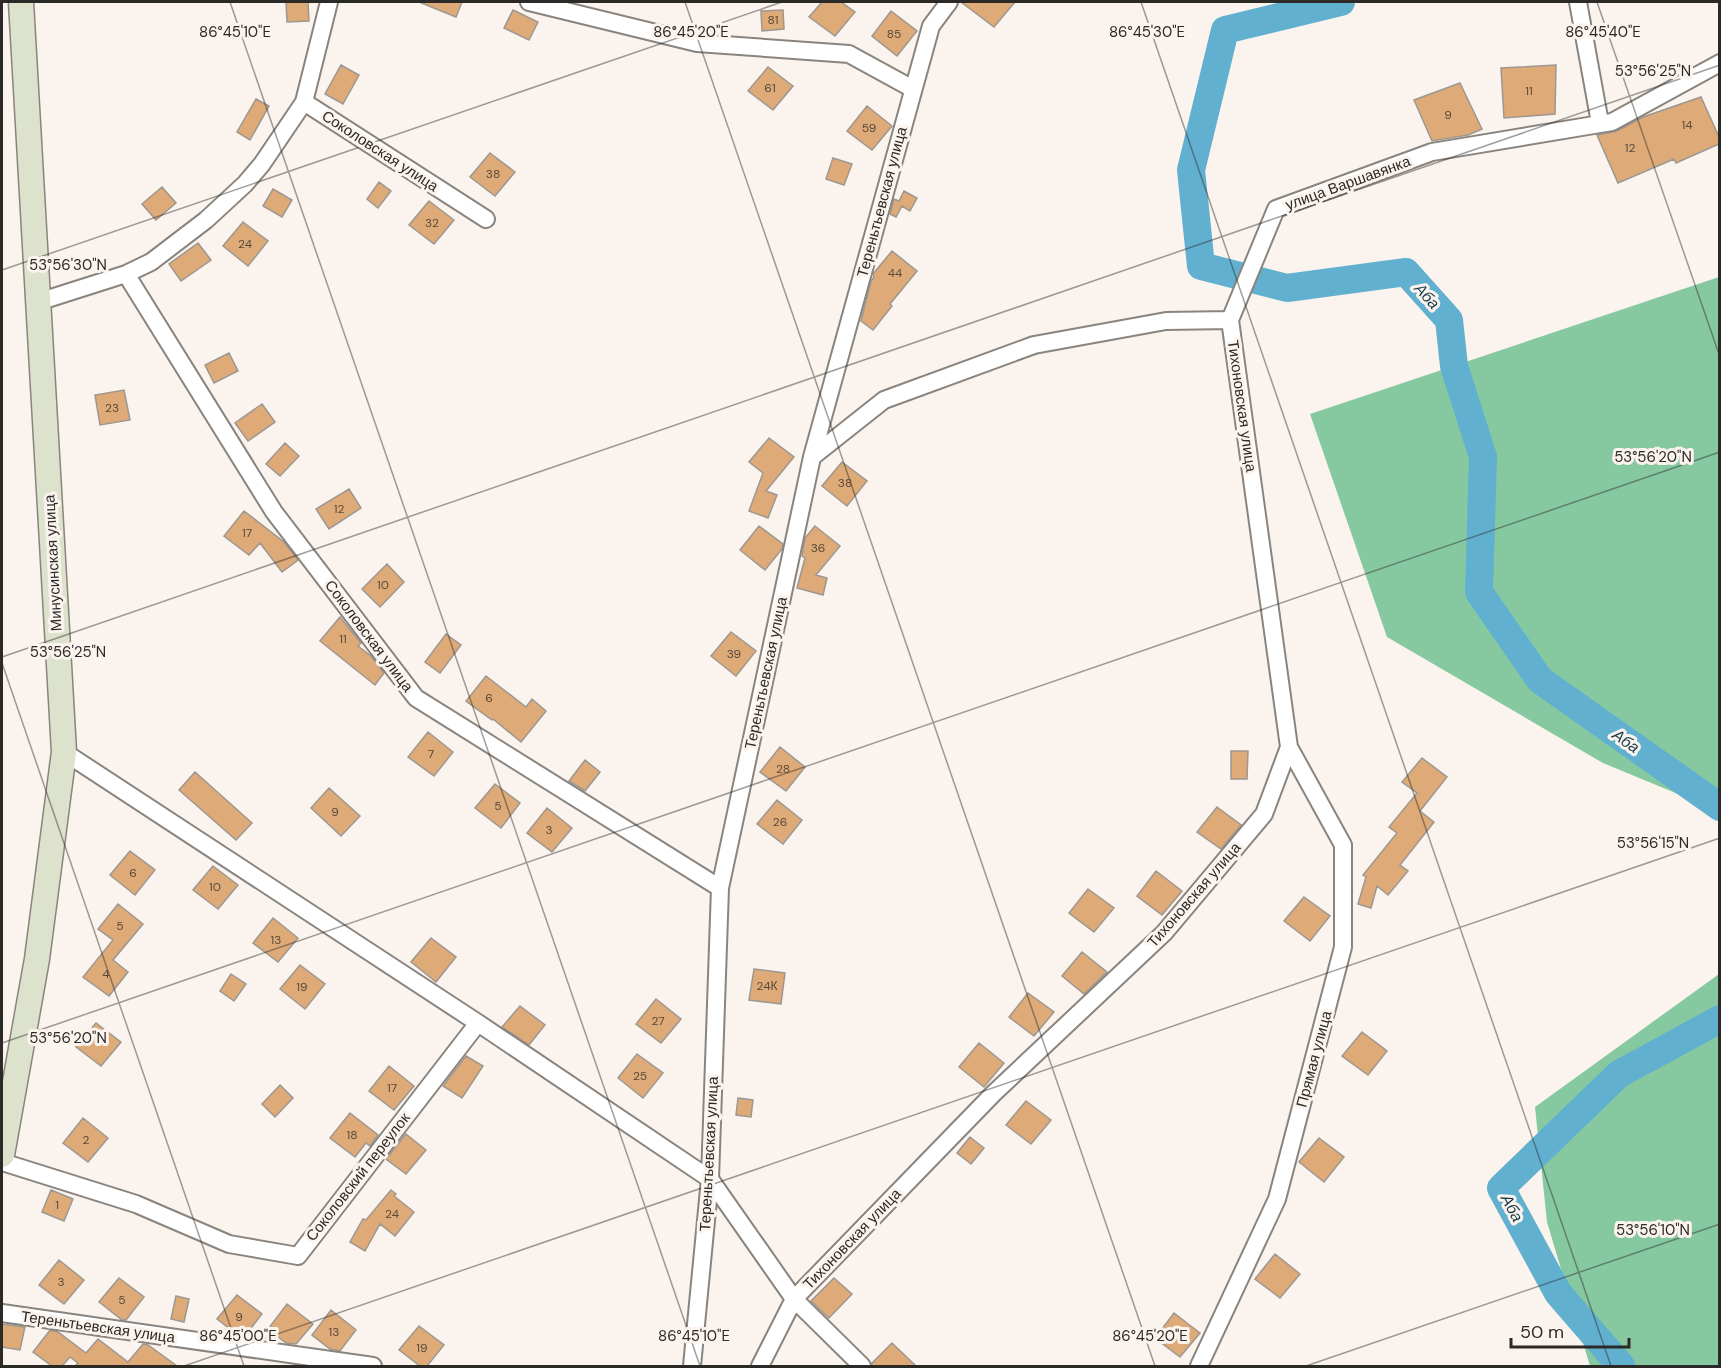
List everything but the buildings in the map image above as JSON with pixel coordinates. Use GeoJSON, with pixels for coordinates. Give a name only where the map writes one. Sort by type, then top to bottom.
{"type":"FeatureCollection","features":[{"type":"Feature","properties":{"kind":"main road","name":"Минусинская улица"},"geometry":{"type":"LineString","coordinates":[[2,1155],[38,959],[64,752],[21,2]]}},
{"type":"Feature","properties":{"kind":"street"},"geometry":{"type":"LineString","coordinates":[[39,302],[126,274],[151,262],[206,220],[245,184],[262,164],[304,102],[329,2]]}},
{"type":"Feature","properties":{"kind":"street"},"geometry":{"type":"LineString","coordinates":[[529,2],[698,43],[849,54],[914,89]]}},
{"type":"Feature","properties":{"kind":"street","name":"Тереньтьевская улица"},"geometry":{"type":"LineString","coordinates":[[692,1366],[710,1179],[720,888],[812,457],[931,26],[949,2]]}},
{"type":"Feature","properties":{"kind":"street"},"geometry":{"type":"LineString","coordinates":[[1578,2],[1600,123]]}},
{"type":"Feature","properties":{"kind":"street","name":"улица Варшавянка"},"geometry":{"type":"LineString","coordinates":[[1230,320],[1276,209],[1432,152],[1612,122],[1719,63]]}},
{"type":"Feature","properties":{"kind":"street","name":"Соколовская улица"},"geometry":{"type":"LineString","coordinates":[[304,102],[486,219]]}},
{"type":"Feature","properties":{"kind":"street","name":"Соколовская улица"},"geometry":{"type":"LineString","coordinates":[[126,274],[274,512],[416,698],[720,888]]}},
{"type":"Feature","properties":{"kind":"street"},"geometry":{"type":"LineString","coordinates":[[812,457],[884,400],[1034,345],[1166,321],[1230,320]]}},
{"type":"Feature","properties":{"kind":"street","name":"Тихоновская улица"},"geometry":{"type":"LineString","coordinates":[[759,1366],[794,1299],[994,1093],[1164,933],[1264,814],[1289,747],[1230,320]]}},
{"type":"Feature","properties":{"kind":"street","name":"Прямая улица"},"geometry":{"type":"LineString","coordinates":[[1199,1366],[1277,1199],[1343,947],[1343,845],[1289,747]]}},
{"type":"Feature","properties":{"kind":"street"},"geometry":{"type":"LineString","coordinates":[[64,752],[478,1023],[710,1179],[794,1299],[862,1366]]}},
{"type":"Feature","properties":{"kind":"street","name":"Соколовский переулок"},"geometry":{"type":"LineString","coordinates":[[2,1162],[136,1204],[229,1244],[298,1256],[478,1023]]}},
{"type":"Feature","properties":{"kind":"street","name":"Тереньтьевская улица"},"geometry":{"type":"LineString","coordinates":[[2,1313],[373,1366]]}},
{"type":"Feature","properties":{"kind":"green space"},"geometry":{"type":"Polygon","coordinates":[[[1720,277],[1719,811],[1603,763],[1387,637],[1310,414],[1720,277]]]}},
{"type":"Feature","properties":{"kind":"green space"},"geometry":{"type":"Polygon","coordinates":[[[1719,974],[1719,1366],[1590,1366],[1547,1222],[1535,1107],[1719,974]]]}},
{"type":"Feature","properties":{"kind":"waterway","name":"Аба"},"geometry":{"type":"LineString","coordinates":[[1341,2],[1225,30],[1191,170],[1201,266],[1287,288],[1406,272],[1449,320],[1454,366],[1483,457],[1479,592],[1540,680],[1720,807]]}},
{"type":"Feature","properties":{"kind":"waterway","name":"Аба"},"geometry":{"type":"LineString","coordinates":[[1621,1366],[1558,1293],[1501,1188],[1619,1074],[1720,1019]]}}]}
